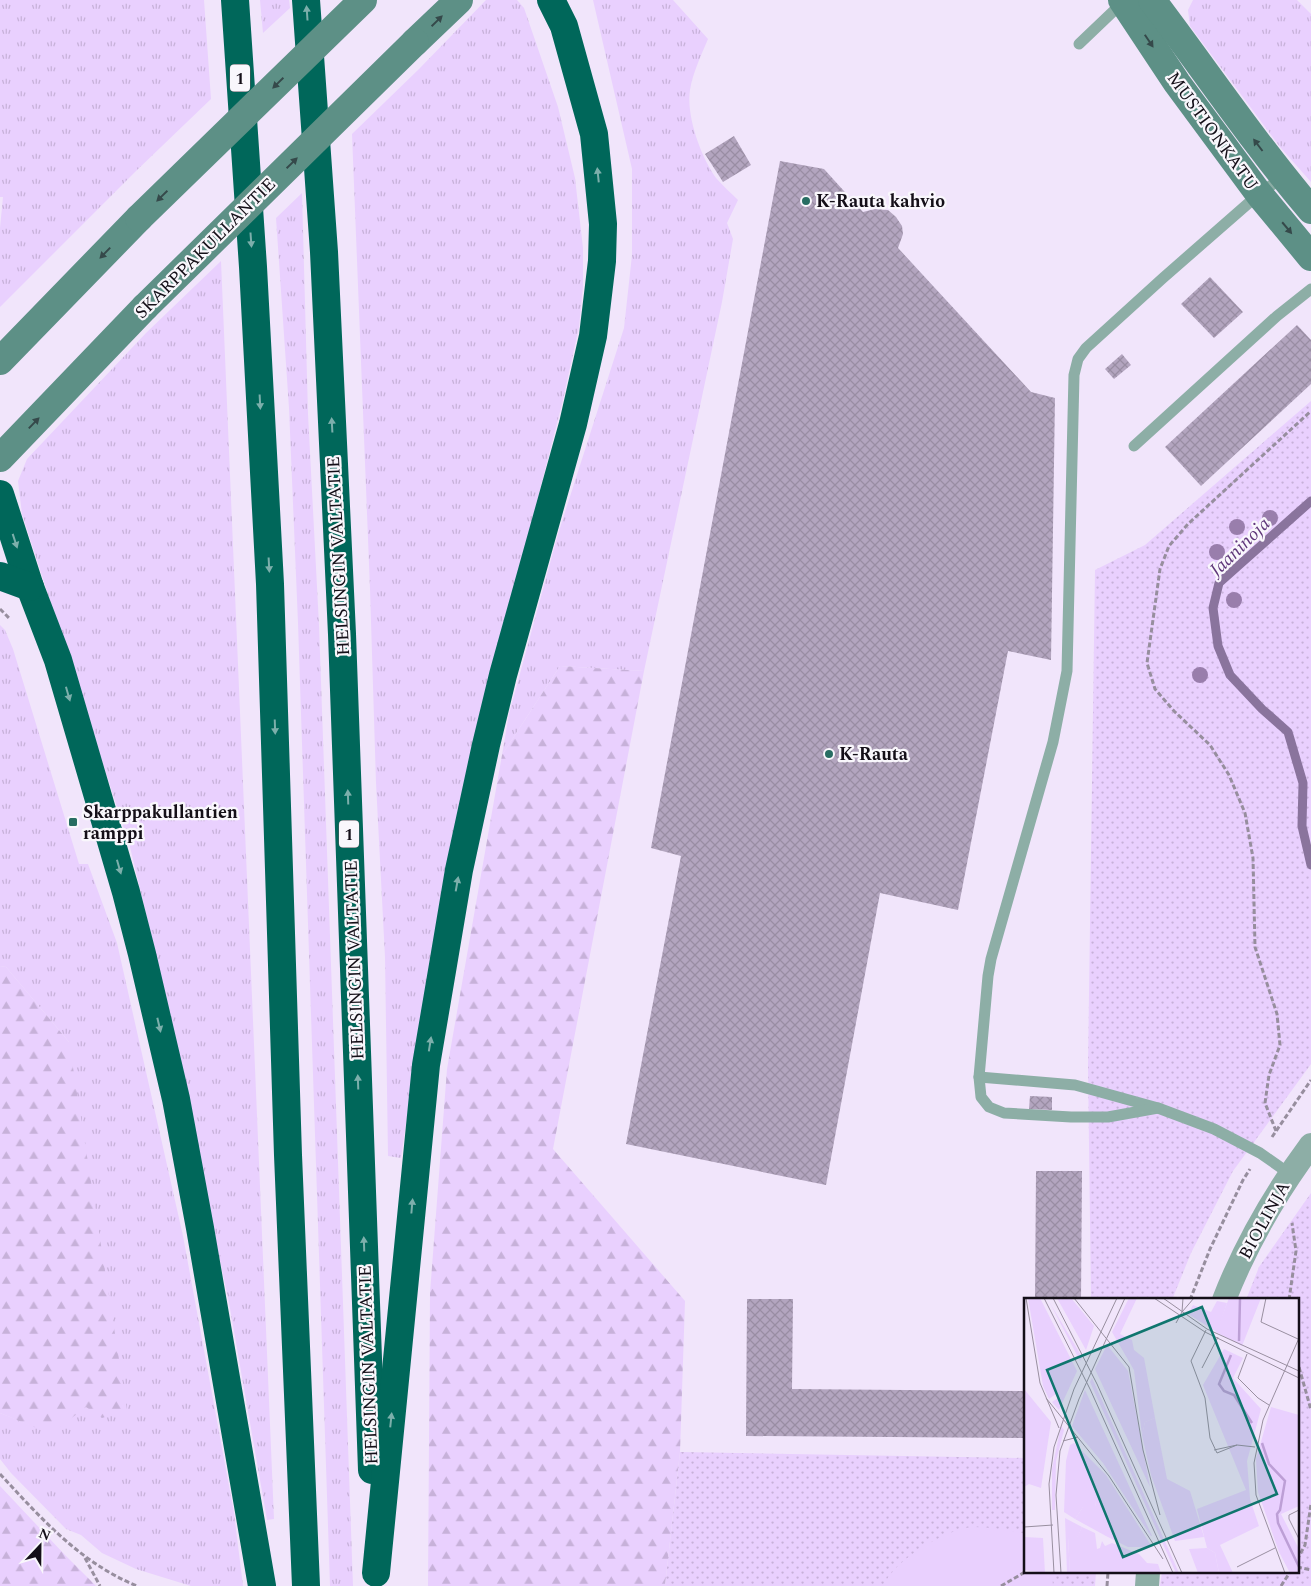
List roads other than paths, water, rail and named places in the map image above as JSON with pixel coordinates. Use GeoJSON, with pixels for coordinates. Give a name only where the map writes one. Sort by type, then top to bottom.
{"type":"FeatureCollection","features":[{"type":"Feature","properties":{"kind":"highway","name":"1"},"geometry":{"type":"LineString","coordinates":[[235,0],[253,266],[270,584],[288,1145],[306,1586]]}},
{"type":"Feature","properties":{"kind":"highway","name":"HELSINGIN VALTATIE"},"geometry":{"type":"LineString","coordinates":[[306,0],[324,252],[342,634],[376,1579]]}},
{"type":"Feature","properties":{"kind":"highway"},"geometry":{"type":"LineString","coordinates":[[376,1579],[426,1065],[461,860],[497,701],[573,424],[593,336],[602,261],[603,224],[594,134],[578,83],[564,13],[551,0]]}},
{"type":"Feature","properties":{"kind":"highway"},"geometry":{"type":"LineString","coordinates":[[0,494],[30,587],[58,660],[124,883],[174,1089],[262,1586]]}},
{"type":"Feature","properties":{"kind":"highway"},"geometry":{"type":"LineString","coordinates":[[0,576],[30,587]]}},
{"type":"Feature","properties":{"kind":"main road"},"geometry":{"type":"LineString","coordinates":[[0,361],[139,218],[363,0]]}},
{"type":"Feature","properties":{"kind":"main road","name":"SKARPPAKULLANTIE"},"geometry":{"type":"LineString","coordinates":[[0,458],[145,307],[459,0]]}},
{"type":"Feature","properties":{"kind":"main road","name":"MUSTIONKATU"},"geometry":{"type":"LineString","coordinates":[[1152,0],[1283,177],[1311,210]]}},
{"type":"Feature","properties":{"kind":"main road","name":"MUSTIONKATU"},"geometry":{"type":"LineString","coordinates":[[1123,1],[1177,83],[1259,194],[1311,257]]}},
{"type":"Feature","properties":{"kind":"street","name":"BIOLINJA"},"geometry":{"type":"LineString","coordinates":[[1225,1298],[1260,1224],[1290,1174],[1311,1145]]}},
{"type":"Feature","properties":{"kind":"lane"},"geometry":{"type":"LineString","coordinates":[[1079,44],[1123,1]]}},
{"type":"Feature","properties":{"kind":"lane"},"geometry":{"type":"LineString","coordinates":[[1158,1108],[1108,1117],[1071,1117],[1004,1113],[990,1107],[981,1097],[979,1077],[988,976],[991,959],[1053,742],[1067,671],[1074,375],[1078,359],[1086,348],[1163,278],[1259,194],[1283,177]]}},
{"type":"Feature","properties":{"kind":"lane"},"geometry":{"type":"LineString","coordinates":[[1134,446],[1277,316],[1311,289]]}},
{"type":"Feature","properties":{"kind":"lane"},"geometry":{"type":"LineString","coordinates":[[979,1077],[1075,1086],[1158,1108],[1214,1129],[1260,1153],[1290,1174]]}},
{"type":"Feature","properties":{"kind":"waterway","name":"Jaaninoja"},"geometry":{"type":"LineString","coordinates":[[1311,501],[1219,583],[1213,608],[1218,646],[1230,675],[1262,709],[1288,732],[1303,783],[1302,826],[1311,865]]}},
{"type":"Feature","properties":{"kind":"place","name":"K-Rauta kahvio"},"geometry":{"type":"Point","coordinates":[806,201]}},
{"type":"Feature","properties":{"kind":"place","name":"K-Rauta"},"geometry":{"type":"Point","coordinates":[829,754]}},
{"type":"Feature","properties":{"kind":"place","name":"Skarppakullantien ramppi"},"geometry":{"type":"Point","coordinates":[73,822]}}]}
